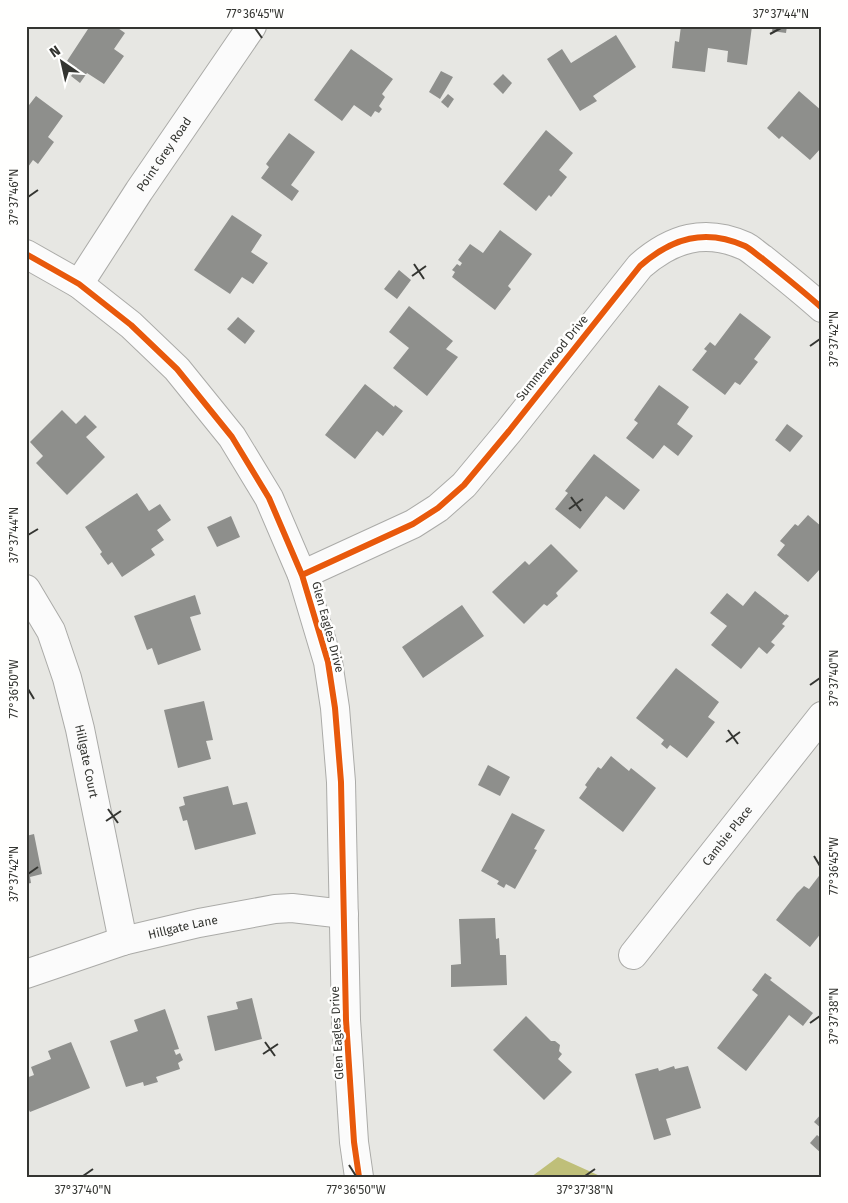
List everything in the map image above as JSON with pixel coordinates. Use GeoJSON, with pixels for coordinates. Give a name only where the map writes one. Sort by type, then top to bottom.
{"type":"FeatureCollection","features":[{"type":"Feature","properties":{"kind":"street","name":"Point Grey Road"},"geometry":{"type":"LineString","coordinates":[[79,284],[139,191],[252,26]]}},
{"type":"Feature","properties":{"kind":"street","name":"Summerwood Drive"},"geometry":{"type":"LineString","coordinates":[[302,575],[412,524],[438,508],[464,485],[640,266],[670,244],[695,236],[719,237],[746,246],[784,275],[822,308]]}},
{"type":"Feature","properties":{"kind":"street","name":"Glen Eagles Drive"},"geometry":{"type":"LineString","coordinates":[[26,254],[79,284],[131,325],[177,369],[232,436],[269,498],[302,575],[328,662],[335,708],[341,782],[346,1020],[354,1142],[359,1177]]}},
{"type":"Feature","properties":{"kind":"street","name":"Hillgate Court"},"geometry":{"type":"LineString","coordinates":[[26,588],[51,631],[67,678],[80,730],[123,941]]}},
{"type":"Feature","properties":{"kind":"street","name":"Cambie Place"},"geometry":{"type":"LineString","coordinates":[[633,955],[822,716]]}},
{"type":"Feature","properties":{"kind":"street","name":"Hillgate Lane"},"geometry":{"type":"LineString","coordinates":[[26,974],[123,941],[199,923],[275,909],[292,908],[344,914]]}},
{"type":"Feature","properties":{"kind":"shaded area"},"geometry":{"type":"Polygon","coordinates":[[[558,1157],[600,1176],[600,1177],[531,1177],[558,1157]]]}},
{"type":"Feature","properties":{"kind":"building"},"geometry":{"type":"Polygon","coordinates":[[[90,26],[115,26],[125,33],[114,49],[124,56],[104,84],[87,73],[80,83],[71,76],[77,68],[67,61],[90,26]]]}},
{"type":"Feature","properties":{"kind":"building"},"geometry":{"type":"Polygon","coordinates":[[[681,26],[752,26],[747,65],[727,62],[728,51],[708,48],[705,72],[672,68],[675,41],[679,42],[681,26]]]}},
{"type":"Feature","properties":{"kind":"building"},"geometry":{"type":"Polygon","coordinates":[[[773,26],[787,26],[786,33],[772,31],[773,26]]]}},
{"type":"Feature","properties":{"kind":"building"},"geometry":{"type":"Polygon","coordinates":[[[616,35],[636,67],[593,96],[597,101],[580,111],[547,59],[562,49],[571,63],[616,35]]]}},
{"type":"Feature","properties":{"kind":"building"},"geometry":{"type":"Polygon","coordinates":[[[351,49],[393,79],[382,94],[385,97],[379,106],[382,109],[379,113],[375,111],[371,117],[354,105],[342,121],[314,100],[351,49]]]}},
{"type":"Feature","properties":{"kind":"building"},"geometry":{"type":"Polygon","coordinates":[[[441,71],[453,77],[440,99],[429,92],[441,71]]]}},
{"type":"Feature","properties":{"kind":"building"},"geometry":{"type":"Polygon","coordinates":[[[503,74],[512,83],[503,94],[493,84],[503,74]]]}},
{"type":"Feature","properties":{"kind":"building"},"geometry":{"type":"Polygon","coordinates":[[[799,91],[822,111],[822,147],[810,160],[782,136],[779,139],[767,128],[799,91]]]}},
{"type":"Feature","properties":{"kind":"building"},"geometry":{"type":"Polygon","coordinates":[[[448,94],[454,99],[448,108],[441,102],[448,94]]]}},
{"type":"Feature","properties":{"kind":"building"},"geometry":{"type":"Polygon","coordinates":[[[36,96],[63,116],[48,137],[54,142],[38,164],[33,160],[28,167],[26,166],[26,109],[36,96]]]}},
{"type":"Feature","properties":{"kind":"building"},"geometry":{"type":"Polygon","coordinates":[[[546,130],[573,153],[559,170],[567,177],[551,197],[549,195],[536,211],[503,184],[546,130]]]}},
{"type":"Feature","properties":{"kind":"building"},"geometry":{"type":"Polygon","coordinates":[[[289,133],[315,152],[291,185],[299,191],[292,201],[261,178],[269,167],[266,164],[289,133]]]}},
{"type":"Feature","properties":{"kind":"building"},"geometry":{"type":"Polygon","coordinates":[[[232,215],[262,235],[251,252],[268,263],[253,284],[242,277],[230,294],[194,270],[232,215]]]}},
{"type":"Feature","properties":{"kind":"building"},"geometry":{"type":"Polygon","coordinates":[[[500,230],[532,254],[508,286],[511,289],[495,310],[452,277],[455,272],[452,270],[457,264],[460,266],[462,263],[458,260],[470,244],[483,253],[500,230]]]}},
{"type":"Feature","properties":{"kind":"building"},"geometry":{"type":"Polygon","coordinates":[[[399,270],[411,280],[397,299],[384,289],[399,270]]]}},
{"type":"Feature","properties":{"kind":"building"},"geometry":{"type":"Polygon","coordinates":[[[409,306],[453,341],[446,349],[458,357],[427,396],[393,368],[409,348],[389,332],[409,306]]]}},
{"type":"Feature","properties":{"kind":"building"},"geometry":{"type":"Polygon","coordinates":[[[740,313],[771,337],[754,359],[758,362],[740,385],[735,382],[725,395],[692,370],[707,351],[704,349],[710,342],[715,346],[740,313]]]}},
{"type":"Feature","properties":{"kind":"building"},"geometry":{"type":"Polygon","coordinates":[[[238,317],[255,331],[245,344],[227,329],[238,317]]]}},
{"type":"Feature","properties":{"kind":"building"},"geometry":{"type":"Polygon","coordinates":[[[365,384],[394,407],[395,405],[403,411],[383,436],[377,431],[355,459],[325,435],[365,384]]]}},
{"type":"Feature","properties":{"kind":"building"},"geometry":{"type":"Polygon","coordinates":[[[659,385],[689,407],[677,424],[693,436],[678,456],[664,445],[653,459],[626,438],[638,423],[634,420],[659,385]]]}},
{"type":"Feature","properties":{"kind":"building"},"geometry":{"type":"Polygon","coordinates":[[[62,410],[76,424],[85,415],[97,427],[86,437],[105,457],[67,495],[36,463],[43,456],[30,442],[62,410]]]}},
{"type":"Feature","properties":{"kind":"building"},"geometry":{"type":"Polygon","coordinates":[[[787,424],[803,436],[790,452],[775,440],[787,424]]]}},
{"type":"Feature","properties":{"kind":"building"},"geometry":{"type":"Polygon","coordinates":[[[594,454],[640,490],[624,510],[606,496],[580,529],[555,509],[568,493],[565,491],[594,454]]]}},
{"type":"Feature","properties":{"kind":"building"},"geometry":{"type":"Polygon","coordinates":[[[137,493],[149,511],[160,504],[171,520],[157,530],[164,540],[151,549],[155,555],[122,577],[112,562],[108,565],[100,554],[102,552],[85,527],[137,493]]]}},
{"type":"Feature","properties":{"kind":"building"},"geometry":{"type":"Polygon","coordinates":[[[808,515],[822,527],[822,570],[820,569],[808,582],[777,555],[785,545],[780,541],[795,524],[798,526],[808,515]]]}},
{"type":"Feature","properties":{"kind":"building"},"geometry":{"type":"Polygon","coordinates":[[[231,516],[240,537],[217,547],[207,527],[231,516]]]}},
{"type":"Feature","properties":{"kind":"building"},"geometry":{"type":"Polygon","coordinates":[[[551,544],[578,571],[556,593],[558,596],[547,606],[544,604],[524,624],[492,592],[525,561],[529,565],[551,544]]]}},
{"type":"Feature","properties":{"kind":"building"},"geometry":{"type":"Polygon","coordinates":[[[755,591],[785,615],[789,616],[782,624],[785,626],[771,642],[775,645],[767,654],[759,647],[741,669],[711,645],[727,626],[710,613],[727,593],[743,606],[755,591]]]}},
{"type":"Feature","properties":{"kind":"building"},"geometry":{"type":"Polygon","coordinates":[[[195,595],[201,614],[190,617],[201,650],[158,665],[152,648],[147,650],[134,616],[195,595]]]}},
{"type":"Feature","properties":{"kind":"building"},"geometry":{"type":"Polygon","coordinates":[[[462,605],[484,636],[423,678],[402,647],[462,605]]]}},
{"type":"Feature","properties":{"kind":"building"},"geometry":{"type":"Polygon","coordinates":[[[676,668],[719,702],[708,717],[715,722],[687,758],[670,745],[667,749],[661,744],[664,740],[636,718],[676,668]]]}},
{"type":"Feature","properties":{"kind":"building"},"geometry":{"type":"Polygon","coordinates":[[[204,701],[213,740],[206,741],[211,759],[178,768],[164,710],[204,701]]]}},
{"type":"Feature","properties":{"kind":"building"},"geometry":{"type":"Polygon","coordinates":[[[611,756],[629,771],[631,768],[656,788],[623,832],[579,798],[587,787],[585,785],[598,767],[601,769],[611,756]]]}},
{"type":"Feature","properties":{"kind":"building"},"geometry":{"type":"Polygon","coordinates":[[[488,765],[510,777],[500,796],[478,785],[488,765]]]}},
{"type":"Feature","properties":{"kind":"building"},"geometry":{"type":"Polygon","coordinates":[[[228,786],[233,805],[247,802],[256,834],[195,850],[187,820],[183,821],[179,807],[185,805],[183,797],[228,786]]]}},
{"type":"Feature","properties":{"kind":"building"},"geometry":{"type":"Polygon","coordinates":[[[512,813],[545,830],[534,849],[537,850],[515,889],[506,884],[504,888],[497,884],[499,881],[481,871],[512,813]]]}},
{"type":"Feature","properties":{"kind":"building"},"geometry":{"type":"Polygon","coordinates":[[[34,834],[42,874],[30,877],[31,883],[26,884],[26,836],[34,834]]]}},
{"type":"Feature","properties":{"kind":"building"},"geometry":{"type":"Polygon","coordinates":[[[822,872],[822,932],[810,947],[776,920],[797,893],[804,886],[809,889],[822,872]]]}},
{"type":"Feature","properties":{"kind":"building"},"geometry":{"type":"Polygon","coordinates":[[[495,918],[496,939],[499,938],[500,955],[506,955],[507,985],[451,987],[451,965],[461,964],[459,919],[495,918]]]}},
{"type":"Feature","properties":{"kind":"building"},"geometry":{"type":"Polygon","coordinates":[[[765,973],[772,978],[770,980],[813,1013],[803,1026],[789,1015],[746,1071],[717,1048],[758,995],[752,990],[765,973]]]}},
{"type":"Feature","properties":{"kind":"building"},"geometry":{"type":"Polygon","coordinates":[[[252,998],[262,1039],[215,1051],[207,1016],[238,1009],[236,1002],[252,998]]]}},
{"type":"Feature","properties":{"kind":"building"},"geometry":{"type":"Polygon","coordinates":[[[165,1009],[179,1049],[174,1050],[176,1055],[180,1053],[183,1060],[178,1063],[180,1069],[156,1077],[158,1082],[144,1086],[143,1082],[126,1087],[110,1041],[138,1031],[134,1020],[165,1009]]]}},
{"type":"Feature","properties":{"kind":"building"},"geometry":{"type":"Polygon","coordinates":[[[526,1016],[551,1041],[555,1041],[560,1045],[559,1051],[562,1054],[558,1059],[572,1072],[544,1100],[493,1050],[526,1016]]]}},
{"type":"Feature","properties":{"kind":"building"},"geometry":{"type":"Polygon","coordinates":[[[71,1042],[90,1088],[30,1112],[26,1104],[26,1078],[34,1075],[31,1067],[51,1059],[48,1051],[71,1042]]]}},
{"type":"Feature","properties":{"kind":"building"},"geometry":{"type":"Polygon","coordinates":[[[674,1066],[675,1069],[688,1066],[701,1108],[666,1119],[671,1135],[654,1140],[635,1074],[658,1068],[659,1071],[674,1066]]]}},
{"type":"Feature","properties":{"kind":"building"},"geometry":{"type":"Polygon","coordinates":[[[822,1113],[822,1129],[814,1122],[822,1113]]]}},
{"type":"Feature","properties":{"kind":"building"},"geometry":{"type":"Polygon","coordinates":[[[817,1135],[822,1139],[822,1154],[810,1143],[817,1135]]]}},
{"type":"Feature","properties":{"kind":"cycle path"},"geometry":{"type":"LineString","coordinates":[[302,575],[413,524],[438,508],[464,485],[640,266],[664,249],[677,243],[703,237],[716,238],[745,246],[822,308]]}},
{"type":"Feature","properties":{"kind":"cycle path"},"geometry":{"type":"LineString","coordinates":[[26,254],[79,284],[131,325],[177,369],[232,437],[269,498],[302,575],[328,662],[335,708],[341,782],[346,1020],[354,1142],[359,1177]]}}]}
